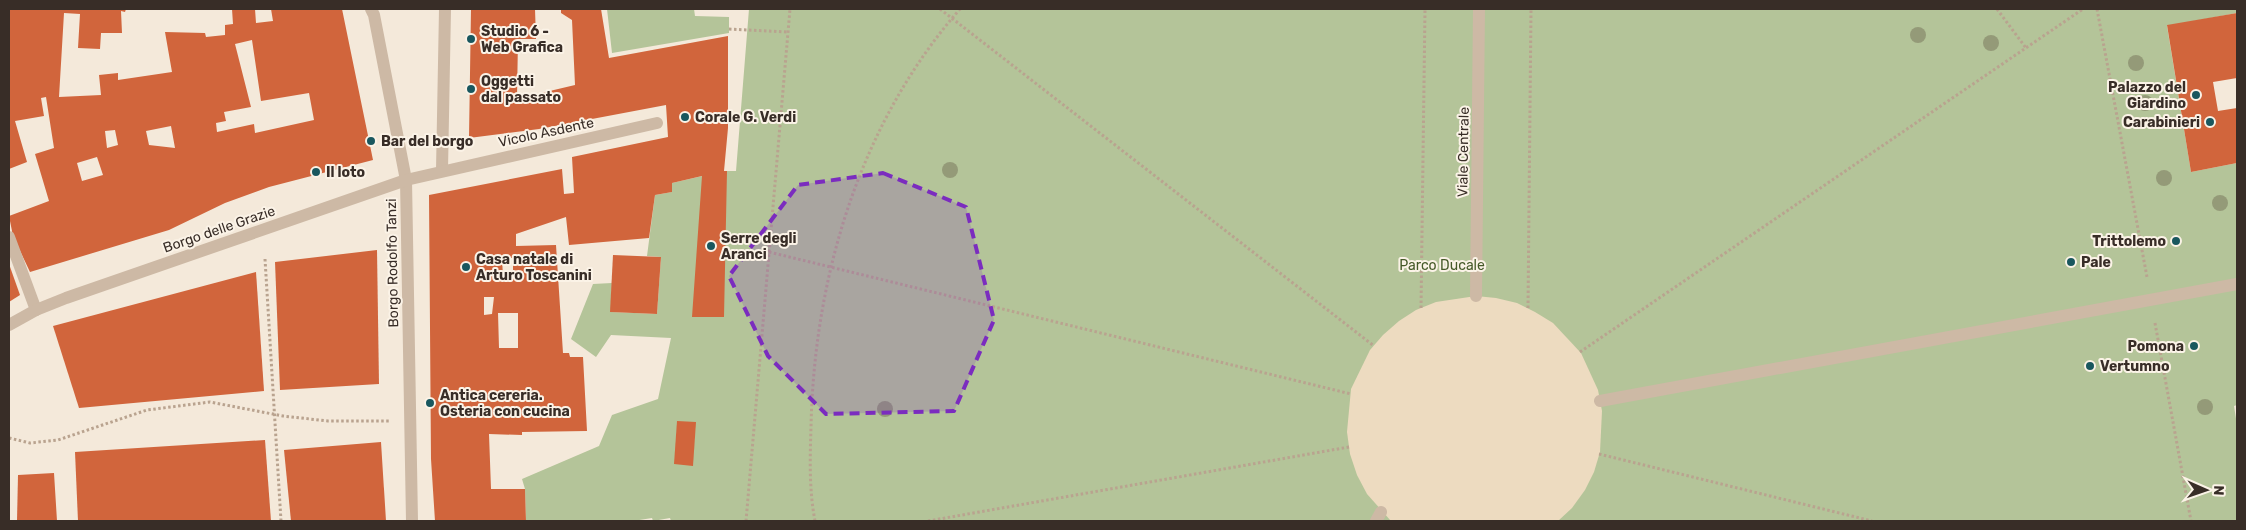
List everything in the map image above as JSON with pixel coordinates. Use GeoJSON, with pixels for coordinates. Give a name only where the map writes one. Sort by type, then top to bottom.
{"type":"FeatureCollection","features":[{"type":"Feature","properties":{"kind":"street","name":"Borgo Rodolfo Tanzi"},"geometry":{"type":"LineString","coordinates":[[371,9],[374,15],[406,180],[412,521]]}},
{"type":"Feature","properties":{"kind":"street"},"geometry":{"type":"LineString","coordinates":[[442,170],[446,9]]}},
{"type":"Feature","properties":{"kind":"street","name":"Viale Centrale"},"geometry":{"type":"LineString","coordinates":[[1476,296],[1479,9]]}},
{"type":"Feature","properties":{"kind":"street","name":"Vicolo Asdente"},"geometry":{"type":"LineString","coordinates":[[442,170],[657,123]]}},
{"type":"Feature","properties":{"kind":"street","name":"Borgo delle Grazie"},"geometry":{"type":"LineString","coordinates":[[9,325],[36,310],[406,180],[442,170]]}},
{"type":"Feature","properties":{"kind":"street"},"geometry":{"type":"LineString","coordinates":[[9,237],[36,310]]}},
{"type":"Feature","properties":{"kind":"street"},"geometry":{"type":"LineString","coordinates":[[1600,401],[2237,284]]}},
{"type":"Feature","properties":{"kind":"path"},"geometry":{"type":"LineString","coordinates":[[746,521],[790,9]]}},
{"type":"Feature","properties":{"kind":"path"},"geometry":{"type":"LineString","coordinates":[[940,9],[1374,346]]}},
{"type":"Feature","properties":{"kind":"path"},"geometry":{"type":"LineString","coordinates":[[815,521],[811,464],[813,381],[831,268],[848,206],[876,137],[912,74],[960,9]]}},
{"type":"Feature","properties":{"kind":"path"},"geometry":{"type":"LineString","coordinates":[[1421,308],[1425,9]]}},
{"type":"Feature","properties":{"kind":"path"},"geometry":{"type":"LineString","coordinates":[[1528,308],[1531,9]]}},
{"type":"Feature","properties":{"kind":"path"},"geometry":{"type":"LineString","coordinates":[[1997,9],[2026,48]]}},
{"type":"Feature","properties":{"kind":"path"},"geometry":{"type":"LineString","coordinates":[[1580,352],[2083,9]]}},
{"type":"Feature","properties":{"kind":"path"},"geometry":{"type":"LineString","coordinates":[[2097,9],[2191,521]]}},
{"type":"Feature","properties":{"kind":"path"},"geometry":{"type":"LineString","coordinates":[[729,29],[788,32]]}},
{"type":"Feature","properties":{"kind":"path"},"geometry":{"type":"LineString","coordinates":[[769,252],[1351,394]]}},
{"type":"Feature","properties":{"kind":"path"},"geometry":{"type":"LineString","coordinates":[[265,259],[281,521]]}},
{"type":"Feature","properties":{"kind":"path"},"geometry":{"type":"LineString","coordinates":[[9,438],[30,443],[58,440],[147,410],[200,403],[222,403],[275,415],[328,421],[410,421]]}},
{"type":"Feature","properties":{"kind":"path"},"geometry":{"type":"LineString","coordinates":[[928,521],[1349,447]]}},
{"type":"Feature","properties":{"kind":"path"},"geometry":{"type":"LineString","coordinates":[[1599,454],[1872,521]]}},
{"type":"Feature","properties":{"kind":"highlighted area"},"geometry":{"type":"Polygon","coordinates":[[[883,173],[966,207],[994,320],[954,411],[826,414],[768,356],[729,276],[798,185],[883,173]]]}},
{"type":"Feature","properties":{"kind":"green space"},"geometry":{"type":"Polygon","coordinates":[[[607,9],[694,9],[695,16],[729,17],[729,33],[612,53],[607,9]]]}},
{"type":"Feature","properties":{"kind":"green space","name":"Parco Ducale"},"geometry":{"type":"Polygon","coordinates":[[[749,9],[2237,9],[2237,13],[2167,26],[2191,172],[2237,163],[2237,405],[2234,406],[2237,425],[2237,521],[671,521],[670,518],[653,521],[652,518],[633,521],[526,521],[525,489],[522,479],[599,446],[612,415],[658,399],[671,338],[611,335],[596,357],[571,339],[593,284],[612,283],[611,312],[657,314],[661,257],[647,256],[655,195],[672,192],[672,183],[724,171],[736,171],[749,9]]]}},
{"type":"Feature","properties":{"kind":"shaded area"},"geometry":{"type":"Polygon","coordinates":[[[1476,296],[1517,303],[1535,312],[1553,323],[1581,353],[1598,390],[1602,411],[1600,452],[1594,472],[1585,490],[1572,508],[1558,521],[1391,521],[1367,494],[1357,475],[1350,454],[1347,432],[1351,389],[1370,350],[1399,321],[1416,310],[1436,302],[1476,296]]]}},
{"type":"Feature","properties":{"kind":"building"},"geometry":{"type":"Polygon","coordinates":[[[9,9],[126,9],[125,12],[121,11],[122,33],[101,33],[100,49],[78,48],[80,14],[64,13],[59,97],[101,95],[99,75],[118,73],[118,80],[172,72],[165,32],[205,33],[206,37],[225,35],[225,25],[233,24],[232,9],[255,9],[256,23],[273,21],[271,9],[342,9],[373,160],[269,187],[225,203],[169,230],[30,272],[13,236],[9,216],[49,201],[35,154],[54,148],[46,97],[41,98],[44,116],[15,121],[27,162],[9,169],[9,9]],[[252,40],[235,44],[251,107],[224,112],[226,121],[216,123],[217,132],[254,124],[255,133],[314,120],[309,93],[261,101],[252,40]],[[171,126],[146,131],[149,145],[175,148],[171,126]],[[115,130],[105,131],[107,148],[118,145],[115,130]],[[97,157],[77,163],[82,181],[103,175],[97,157]]]}},
{"type":"Feature","properties":{"kind":"building"},"geometry":{"type":"Polygon","coordinates":[[[471,9],[535,9],[536,39],[518,39],[517,97],[537,97],[537,94],[575,85],[572,20],[561,13],[561,9],[601,9],[609,58],[728,36],[728,128],[724,171],[727,171],[724,317],[692,317],[702,176],[672,183],[672,192],[655,195],[649,238],[569,245],[566,217],[516,234],[516,246],[556,245],[563,353],[569,353],[570,357],[583,357],[587,431],[522,432],[522,435],[489,434],[491,489],[525,489],[526,521],[435,521],[431,459],[429,195],[562,169],[564,194],[574,193],[572,157],[668,137],[666,105],[539,129],[469,138],[471,9]],[[502,258],[503,277],[513,277],[513,258],[502,258]],[[484,297],[484,315],[492,314],[494,297],[484,297]],[[498,313],[499,348],[518,348],[518,313],[498,313]]]}},
{"type":"Feature","properties":{"kind":"building","name":"Carabinieri"},"geometry":{"type":"Polygon","coordinates":[[[2237,13],[2237,78],[2213,82],[2218,111],[2237,108],[2237,163],[2191,172],[2167,25],[2237,13]]]}},
{"type":"Feature","properties":{"kind":"building"},"geometry":{"type":"Polygon","coordinates":[[[377,250],[379,384],[280,390],[275,262],[377,250]]]}},
{"type":"Feature","properties":{"kind":"building"},"geometry":{"type":"Polygon","coordinates":[[[613,255],[661,257],[657,314],[610,312],[613,255]]]}},
{"type":"Feature","properties":{"kind":"building"},"geometry":{"type":"Polygon","coordinates":[[[9,264],[20,295],[9,302],[9,264]]]}},
{"type":"Feature","properties":{"kind":"building"},"geometry":{"type":"Polygon","coordinates":[[[256,272],[264,391],[79,408],[53,326],[256,272]]]}},
{"type":"Feature","properties":{"kind":"building"},"geometry":{"type":"Polygon","coordinates":[[[677,421],[696,422],[693,466],[674,464],[677,421]]]}},
{"type":"Feature","properties":{"kind":"building"},"geometry":{"type":"Polygon","coordinates":[[[265,440],[271,521],[78,521],[75,452],[265,440]]]}},
{"type":"Feature","properties":{"kind":"building"},"geometry":{"type":"Polygon","coordinates":[[[381,442],[386,521],[291,521],[284,450],[381,442]]]}},
{"type":"Feature","properties":{"kind":"building"},"geometry":{"type":"Polygon","coordinates":[[[54,473],[57,521],[17,521],[18,475],[54,473]]]}},
{"type":"Feature","properties":{"kind":"place","name":"Studio 6 - Web Grafica"},"geometry":{"type":"Point","coordinates":[471,39]}},
{"type":"Feature","properties":{"kind":"place","name":"Oggetti dal passato"},"geometry":{"type":"Point","coordinates":[471,89]}},
{"type":"Feature","properties":{"kind":"place","name":"Palazzo del Giardino"},"geometry":{"type":"Point","coordinates":[2196,95]}},
{"type":"Feature","properties":{"kind":"place","name":"Corale G. Verdi"},"geometry":{"type":"Point","coordinates":[685,117]}},
{"type":"Feature","properties":{"kind":"place","name":"Carabinieri"},"geometry":{"type":"Point","coordinates":[2210,122]}},
{"type":"Feature","properties":{"kind":"place","name":"Bar del borgo"},"geometry":{"type":"Point","coordinates":[371,141]}},
{"type":"Feature","properties":{"kind":"place","name":"Il loto"},"geometry":{"type":"Point","coordinates":[316,172]}},
{"type":"Feature","properties":{"kind":"place","name":"Trittolemo"},"geometry":{"type":"Point","coordinates":[2176,241]}},
{"type":"Feature","properties":{"kind":"place","name":"Serre degli Aranci"},"geometry":{"type":"Point","coordinates":[711,246]}},
{"type":"Feature","properties":{"kind":"place","name":"Pale"},"geometry":{"type":"Point","coordinates":[2071,262]}},
{"type":"Feature","properties":{"kind":"place","name":"Casa natale di Arturo Toscanini"},"geometry":{"type":"Point","coordinates":[466,267]}},
{"type":"Feature","properties":{"kind":"place","name":"Pomona"},"geometry":{"type":"Point","coordinates":[2194,346]}},
{"type":"Feature","properties":{"kind":"place","name":"Vertumno"},"geometry":{"type":"Point","coordinates":[2090,366]}},
{"type":"Feature","properties":{"kind":"place","name":"Antica cereria. Osteria con cucina"},"geometry":{"type":"Point","coordinates":[430,403]}}]}
